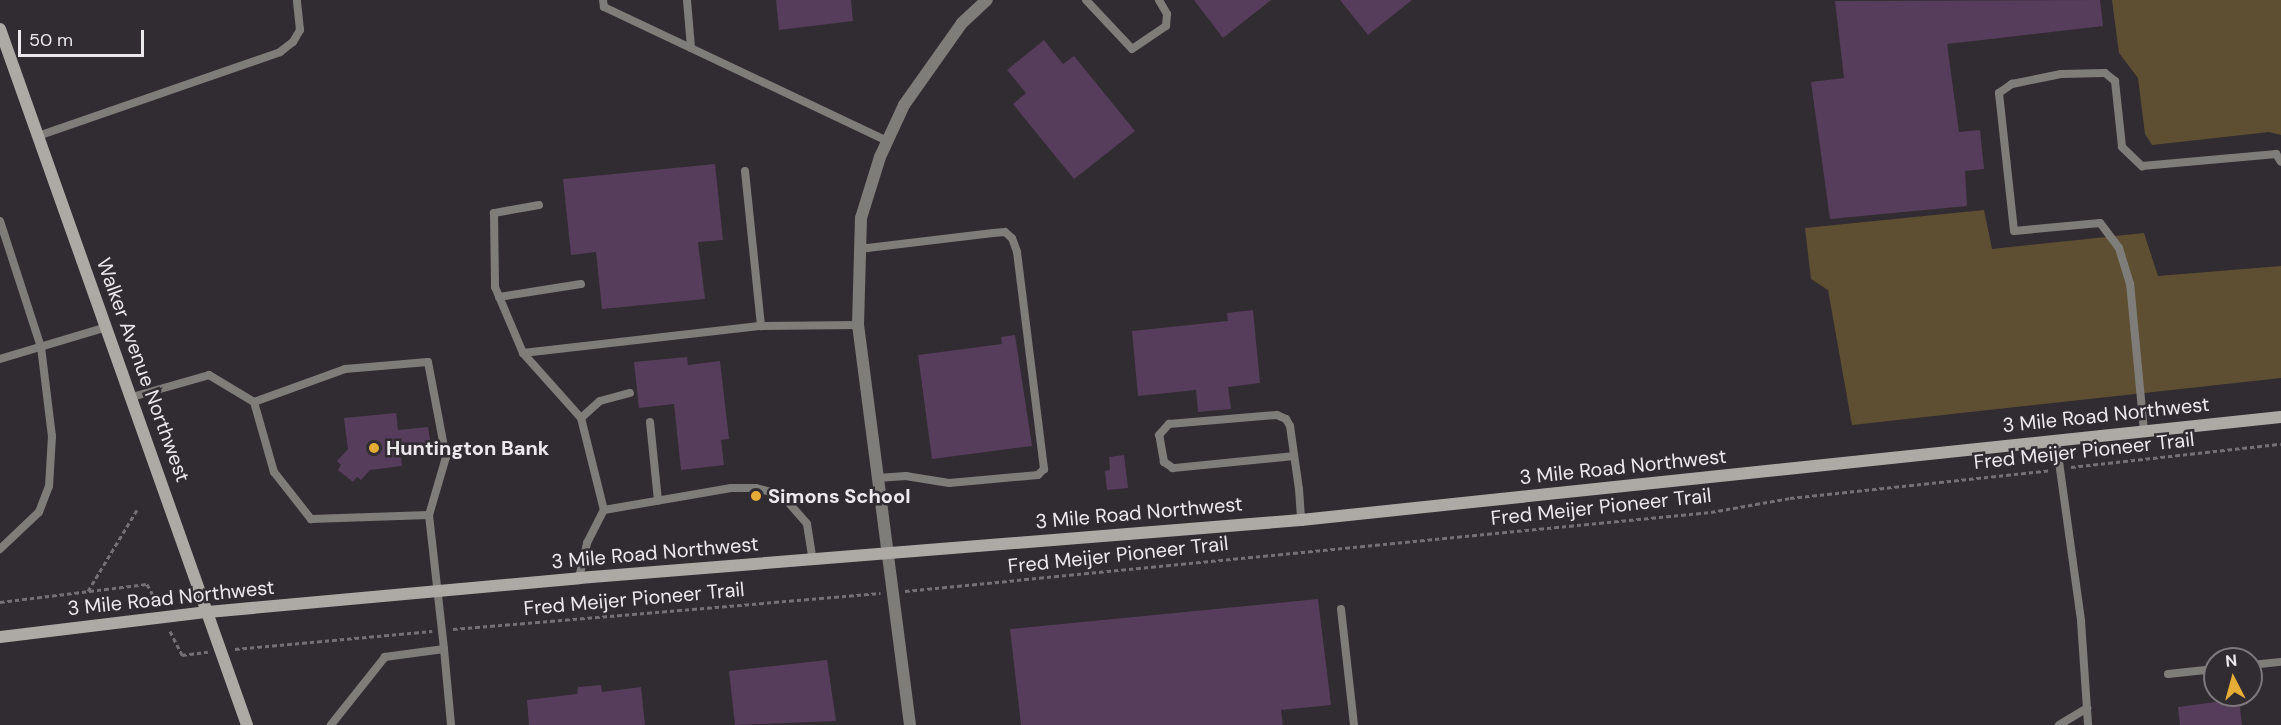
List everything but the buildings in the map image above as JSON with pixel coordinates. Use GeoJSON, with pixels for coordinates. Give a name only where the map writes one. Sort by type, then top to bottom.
{"type":"FeatureCollection","features":[{"type":"Feature","properties":{"kind":"main road","name":"Walker Avenue Northwest"},"geometry":{"type":"LineString","coordinates":[[0,29],[247,725]]}},
{"type":"Feature","properties":{"kind":"main road","name":"3 Mile Road Northwest"},"geometry":{"type":"LineString","coordinates":[[0,637],[208,612],[579,578],[1302,520],[2281,417]]}},
{"type":"Feature","properties":{"kind":"street"},"geometry":{"type":"LineString","coordinates":[[910,725],[858,325],[861,218],[887,141],[904,105],[934,58],[962,23],[987,0]]}},
{"type":"Feature","properties":{"kind":"lane"},"geometry":{"type":"LineString","coordinates":[[38,136],[280,52],[293,42],[300,30],[297,0]]}},
{"type":"Feature","properties":{"kind":"lane"},"geometry":{"type":"LineString","coordinates":[[603,0],[604,7],[887,141]]}},
{"type":"Feature","properties":{"kind":"lane"},"geometry":{"type":"LineString","coordinates":[[687,0],[691,48]]}},
{"type":"Feature","properties":{"kind":"lane"},"geometry":{"type":"LineString","coordinates":[[1086,0],[1132,49],[1166,26],[1167,14],[1159,0]]}},
{"type":"Feature","properties":{"kind":"lane"},"geometry":{"type":"LineString","coordinates":[[2144,431],[2130,284],[2119,248],[2100,223],[2014,231],[1999,93],[2012,84],[2061,74],[2106,73],[2115,81],[2122,147],[2142,166],[2276,153],[2281,162]]}},
{"type":"Feature","properties":{"kind":"lane"},"geometry":{"type":"LineString","coordinates":[[745,171],[761,326]]}},
{"type":"Feature","properties":{"kind":"lane"},"geometry":{"type":"LineString","coordinates":[[539,205],[494,213],[495,288],[523,353],[581,418],[604,510],[587,543],[579,578]]}},
{"type":"Feature","properties":{"kind":"lane"},"geometry":{"type":"LineString","coordinates":[[0,221],[41,347],[52,436],[49,486],[39,512],[0,549]]}},
{"type":"Feature","properties":{"kind":"lane"},"geometry":{"type":"LineString","coordinates":[[859,249],[1005,232],[1012,238],[1017,252],[1044,470],[1038,475],[949,483],[906,476],[877,478]]}},
{"type":"Feature","properties":{"kind":"lane"},"geometry":{"type":"LineString","coordinates":[[499,297],[581,284]]}},
{"type":"Feature","properties":{"kind":"lane"},"geometry":{"type":"LineString","coordinates":[[523,353],[761,326],[858,325]]}},
{"type":"Feature","properties":{"kind":"lane"},"geometry":{"type":"LineString","coordinates":[[0,359],[106,327]]}},
{"type":"Feature","properties":{"kind":"lane"},"geometry":{"type":"LineString","coordinates":[[254,402],[345,369],[428,362],[446,457],[429,515],[451,725]]}},
{"type":"Feature","properties":{"kind":"lane"},"geometry":{"type":"LineString","coordinates":[[132,397],[209,375],[254,402],[274,472],[311,519],[429,515]]}},
{"type":"Feature","properties":{"kind":"lane"},"geometry":{"type":"LineString","coordinates":[[581,418],[600,400],[630,393]]}},
{"type":"Feature","properties":{"kind":"lane"},"geometry":{"type":"LineString","coordinates":[[1294,456],[1173,468],[1164,462],[1159,435],[1169,424],[1277,415],[1290,426],[1294,456],[1302,520]]}},
{"type":"Feature","properties":{"kind":"lane"},"geometry":{"type":"LineString","coordinates":[[650,422],[658,501]]}},
{"type":"Feature","properties":{"kind":"lane"},"geometry":{"type":"LineString","coordinates":[[2056,440],[2081,621],[2088,725]]}},
{"type":"Feature","properties":{"kind":"lane"},"geometry":{"type":"LineString","coordinates":[[604,510],[731,488],[756,488],[782,495],[807,524],[813,560]]}},
{"type":"Feature","properties":{"kind":"lane"},"geometry":{"type":"LineString","coordinates":[[1341,609],[1354,725]]}},
{"type":"Feature","properties":{"kind":"lane"},"geometry":{"type":"LineString","coordinates":[[331,725],[385,657],[444,649]]}},
{"type":"Feature","properties":{"kind":"lane"},"geometry":{"type":"LineString","coordinates":[[2263,664],[2281,662]]}},
{"type":"Feature","properties":{"kind":"lane"},"geometry":{"type":"LineString","coordinates":[[2168,674],[2203,670]]}},
{"type":"Feature","properties":{"kind":"lane"},"geometry":{"type":"LineString","coordinates":[[2059,725],[2087,708]]}},
{"type":"Feature","properties":{"kind":"path","name":"Fred Meijer Pioneer Trail"},"geometry":{"type":"LineString","coordinates":[[0,602],[147,584],[182,655],[441,630],[892,592],[1711,512],[1790,498],[2281,444]]}},
{"type":"Feature","properties":{"kind":"path"},"geometry":{"type":"LineString","coordinates":[[88,591],[138,508]]}},
{"type":"Feature","properties":{"kind":"shaded area"},"geometry":{"type":"Polygon","coordinates":[[[2112,0],[2281,0],[2281,135],[2269,132],[2152,145],[2145,134],[2138,78],[2119,53],[2112,0]]]}},
{"type":"Feature","properties":{"kind":"shaded area"},"geometry":{"type":"Polygon","coordinates":[[[1984,210],[1992,249],[2144,233],[2158,276],[2281,266],[2281,378],[1852,425],[1828,290],[1811,279],[1805,228],[1984,210]]]}},
{"type":"Feature","properties":{"kind":"place","name":"Huntington Bank"},"geometry":{"type":"Point","coordinates":[374,448]}},
{"type":"Feature","properties":{"kind":"place","name":"Simons School"},"geometry":{"type":"Point","coordinates":[756,496]}}]}
